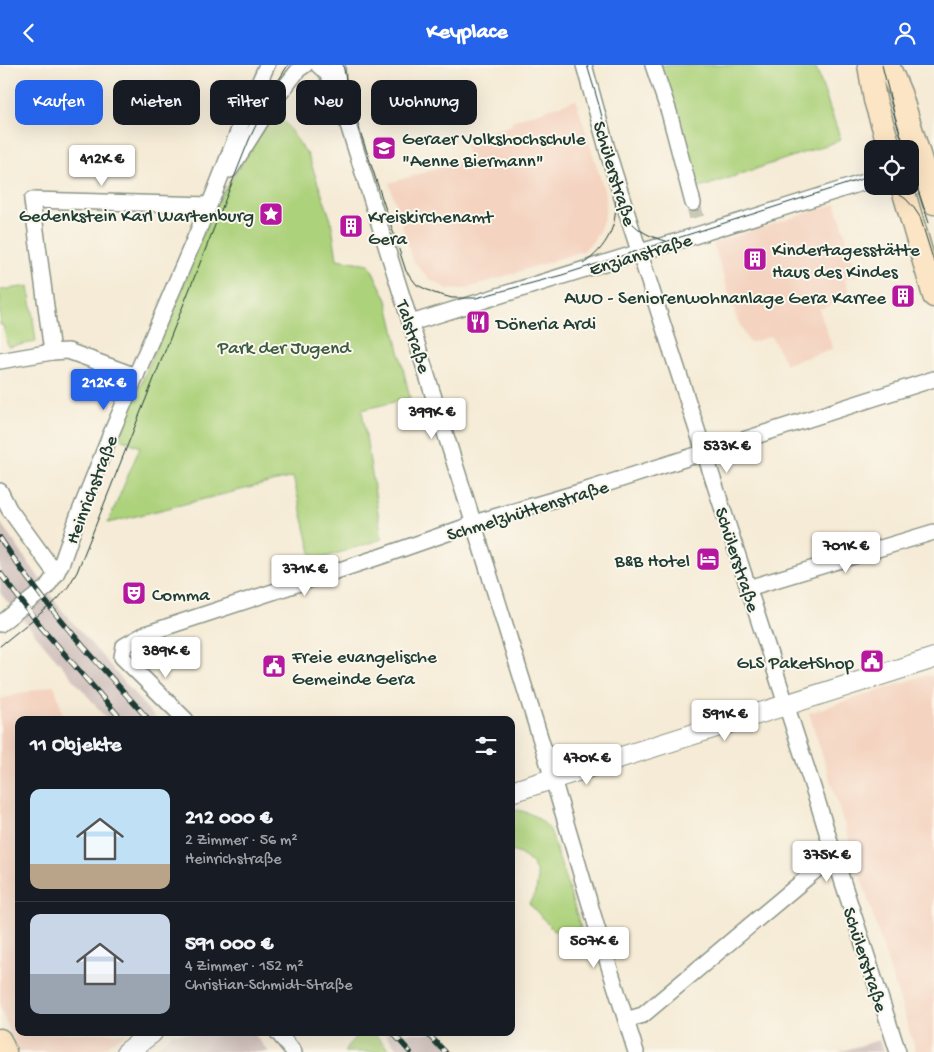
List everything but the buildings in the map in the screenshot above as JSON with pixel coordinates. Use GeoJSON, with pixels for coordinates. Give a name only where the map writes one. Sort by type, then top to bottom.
{"type":"FeatureCollection","features":[{"type":"Feature","properties":{"kind":"main road"},"geometry":{"type":"LineString","coordinates":[[877,66],[875,100],[887,140]]}},
{"type":"Feature","properties":{"kind":"main road"},"geometry":{"type":"LineString","coordinates":[[877,66],[902,100],[934,203]]}},
{"type":"Feature","properties":{"kind":"main road"},"geometry":{"type":"LineString","coordinates":[[905,195],[934,295]]}},
{"type":"Feature","properties":{"kind":"main road"},"geometry":{"type":"LineString","coordinates":[[0,1040],[5,1052]]}},
{"type":"Feature","properties":{"kind":"street","name":"Heinrichstraße"},"geometry":{"type":"LineString","coordinates":[[0,623],[46,587],[62,562],[78,516],[267,65]]}},
{"type":"Feature","properties":{"kind":"street","name":"Heinrichstraße"},"geometry":{"type":"LineString","coordinates":[[211,200],[271,105],[299,69],[305,65]]}},
{"type":"Feature","properties":{"kind":"street","name":"Talstraße"},"geometry":{"type":"LineString","coordinates":[[318,65],[326,72],[331,80]]}},
{"type":"Feature","properties":{"kind":"street","name":"Talstraße"},"geometry":{"type":"LineString","coordinates":[[337,65],[338,80]]}},
{"type":"Feature","properties":{"kind":"street","name":"Schülerstraße"},"geometry":{"type":"LineString","coordinates":[[584,65],[609,156],[898,1052]]}},
{"type":"Feature","properties":{"kind":"street"},"geometry":{"type":"LineString","coordinates":[[653,65],[669,112],[693,203]]}},
{"type":"Feature","properties":{"kind":"street","name":"Talstraße"},"geometry":{"type":"LineString","coordinates":[[348,125],[474,523],[636,1052]]}},
{"type":"Feature","properties":{"kind":"street","name":"Enzianstraße"},"geometry":{"type":"LineString","coordinates":[[411,323],[640,252],[675,243],[699,226],[864,182]]}},
{"type":"Feature","properties":{"kind":"street"},"geometry":{"type":"LineString","coordinates":[[52,352],[32,200],[211,200]]}},
{"type":"Feature","properties":{"kind":"street"},"geometry":{"type":"LineString","coordinates":[[0,361],[68,351],[136,376]]}},
{"type":"Feature","properties":{"kind":"street","name":"Schmelzhüttenstraße"},"geometry":{"type":"LineString","coordinates":[[182,716],[122,657],[124,646],[145,634],[382,557],[474,523],[590,489],[934,379]]}},
{"type":"Feature","properties":{"kind":"street"},"geometry":{"type":"LineString","coordinates":[[0,491],[9,509],[56,574]]}},
{"type":"Feature","properties":{"kind":"street"},"geometry":{"type":"LineString","coordinates":[[748,588],[934,532]]}},
{"type":"Feature","properties":{"kind":"street"},"geometry":{"type":"LineString","coordinates":[[515,791],[934,659]]}},
{"type":"Feature","properties":{"kind":"street"},"geometry":{"type":"LineString","coordinates":[[626,1020],[643,1015],[834,855]]}},
{"type":"Feature","properties":{"kind":"street"},"geometry":{"type":"LineString","coordinates":[[127,1052],[148,1036]]}},
{"type":"Feature","properties":{"kind":"street"},"geometry":{"type":"LineString","coordinates":[[281,1036],[294,1052]]}},
{"type":"Feature","properties":{"kind":"shaded area"},"geometry":{"type":"Polygon","coordinates":[[[576,100],[606,196],[605,214],[600,229],[593,241],[583,251],[465,289],[448,289],[429,279],[413,261],[389,183],[469,159],[463,140],[512,125],[511,121],[576,100]]]}},
{"type":"Feature","properties":{"kind":"shaded area"},"geometry":{"type":"Polygon","coordinates":[[[836,204],[858,275],[845,279],[851,298],[819,309],[833,349],[786,364],[771,336],[749,343],[736,317],[713,243],[836,204]]]}},
{"type":"Feature","properties":{"kind":"shaded area"},"geometry":{"type":"Polygon","coordinates":[[[0,522],[61,609],[154,716],[105,716],[0,593],[0,522]]]}},
{"type":"Feature","properties":{"kind":"shaded area"},"geometry":{"type":"Polygon","coordinates":[[[926,675],[934,676],[934,1052],[916,1052],[809,713],[926,675]]]}},
{"type":"Feature","properties":{"kind":"shaded area"},"geometry":{"type":"Polygon","coordinates":[[[54,685],[64,716],[15,716],[15,1036],[122,1036],[99,1052],[17,1052],[0,1006],[0,699],[54,685]]]}},
{"type":"Feature","properties":{"kind":"shaded area"},"geometry":{"type":"Polygon","coordinates":[[[170,1036],[256,1036],[269,1052],[152,1052],[170,1036]]]}},
{"type":"Feature","properties":{"kind":"shaded area"},"geometry":{"type":"Polygon","coordinates":[[[387,1036],[445,1036],[460,1052],[401,1052],[387,1036]]]}},
{"type":"Feature","properties":{"kind":"shaded area"},"geometry":{"type":"Polygon","coordinates":[[[879,1040],[883,1052],[839,1052],[879,1040]]]}},
{"type":"Feature","properties":{"kind":"green space"},"geometry":{"type":"Polygon","coordinates":[[[657,65],[815,65],[841,140],[691,191],[657,65]]]}},
{"type":"Feature","properties":{"kind":"green space","name":"Park der Jugend"},"geometry":{"type":"Polygon","coordinates":[[[286,124],[308,155],[331,220],[337,259],[369,264],[387,300],[410,398],[362,410],[382,539],[313,561],[293,477],[108,523],[140,447],[119,438],[213,208],[266,126],[286,124]]]}},
{"type":"Feature","properties":{"kind":"green space"},"geometry":{"type":"Polygon","coordinates":[[[29,286],[36,342],[8,347],[3,325],[0,325],[0,290],[29,286]]]}},
{"type":"Feature","properties":{"kind":"green space"},"geometry":{"type":"Polygon","coordinates":[[[515,810],[533,815],[550,830],[581,928],[565,932],[553,930],[529,903],[537,887],[536,872],[533,865],[520,854],[515,852],[515,810]]]}},
{"type":"Feature","properties":{"kind":"green space"},"geometry":{"type":"Polygon","coordinates":[[[356,1036],[377,1036],[391,1052],[344,1052],[356,1036]]]}},
{"type":"Feature","properties":{"kind":"tunnel"},"geometry":{"type":"LineString","coordinates":[[693,203],[697,219]]}},
{"type":"Feature","properties":{"kind":"tram line"},"geometry":{"type":"LineString","coordinates":[[0,646],[57,600],[77,572],[249,140],[272,91],[288,65]]}},
{"type":"Feature","properties":{"kind":"tram line"},"geometry":{"type":"LineString","coordinates":[[343,65],[360,131],[406,271],[417,285],[434,293],[452,298],[476,298],[562,275],[864,179]]}},
{"type":"Feature","properties":{"kind":"tram line"},"geometry":{"type":"LineString","coordinates":[[587,65],[602,117],[620,204],[632,223],[652,236],[666,241]]}},
{"type":"Feature","properties":{"kind":"tram line"},"geometry":{"type":"LineString","coordinates":[[882,65],[902,140]]}},
{"type":"Feature","properties":{"kind":"tram line"},"geometry":{"type":"LineString","coordinates":[[919,193],[929,223]]}},
{"type":"Feature","properties":{"kind":"tram line"},"geometry":{"type":"LineString","coordinates":[[900,195],[906,199],[920,217],[934,262]]}},
{"type":"Feature","properties":{"kind":"tram line"},"geometry":{"type":"LineString","coordinates":[[583,264],[598,251],[609,236],[615,218],[616,198]]}},
{"type":"Feature","properties":{"kind":"railway"},"geometry":{"type":"LineString","coordinates":[[0,538],[52,609],[145,716]]}},
{"type":"Feature","properties":{"kind":"railway"},"geometry":{"type":"LineString","coordinates":[[0,573],[42,628],[119,716]]}},
{"type":"Feature","properties":{"kind":"railway"},"geometry":{"type":"LineString","coordinates":[[396,1036],[410,1052]]}},
{"type":"Feature","properties":{"kind":"railway"},"geometry":{"type":"LineString","coordinates":[[430,1036],[445,1052]]}},
{"type":"Feature","properties":{"kind":"place","name":"Geraer Volkshochschule \"Aenne Biermann\""},"geometry":{"type":"Point","coordinates":[384,148]}},
{"type":"Feature","properties":{"kind":"place","name":"Gedenkstein Karl Wartenburg"},"geometry":{"type":"Point","coordinates":[271,214]}},
{"type":"Feature","properties":{"kind":"place","name":"Kreiskirchenamt Gera"},"geometry":{"type":"Point","coordinates":[351,226]}},
{"type":"Feature","properties":{"kind":"place","name":"Kindertagesstätte Haus des Kindes"},"geometry":{"type":"Point","coordinates":[755,259]}},
{"type":"Feature","properties":{"kind":"place","name":"AWO - Seniorenwohnanlage Gera Karree"},"geometry":{"type":"Point","coordinates":[903,296]}},
{"type":"Feature","properties":{"kind":"place","name":"Döneria Ardi"},"geometry":{"type":"Point","coordinates":[478,322]}},
{"type":"Feature","properties":{"kind":"place","name":"B&B Hotel"},"geometry":{"type":"Point","coordinates":[708,559]}},
{"type":"Feature","properties":{"kind":"place","name":"Comma"},"geometry":{"type":"Point","coordinates":[134,593]}},
{"type":"Feature","properties":{"kind":"place","name":"GLS PaketShop"},"geometry":{"type":"Point","coordinates":[872,661]}},
{"type":"Feature","properties":{"kind":"place","name":"Freie evangelische Gemeinde Gera"},"geometry":{"type":"Point","coordinates":[274,666]}}]}
